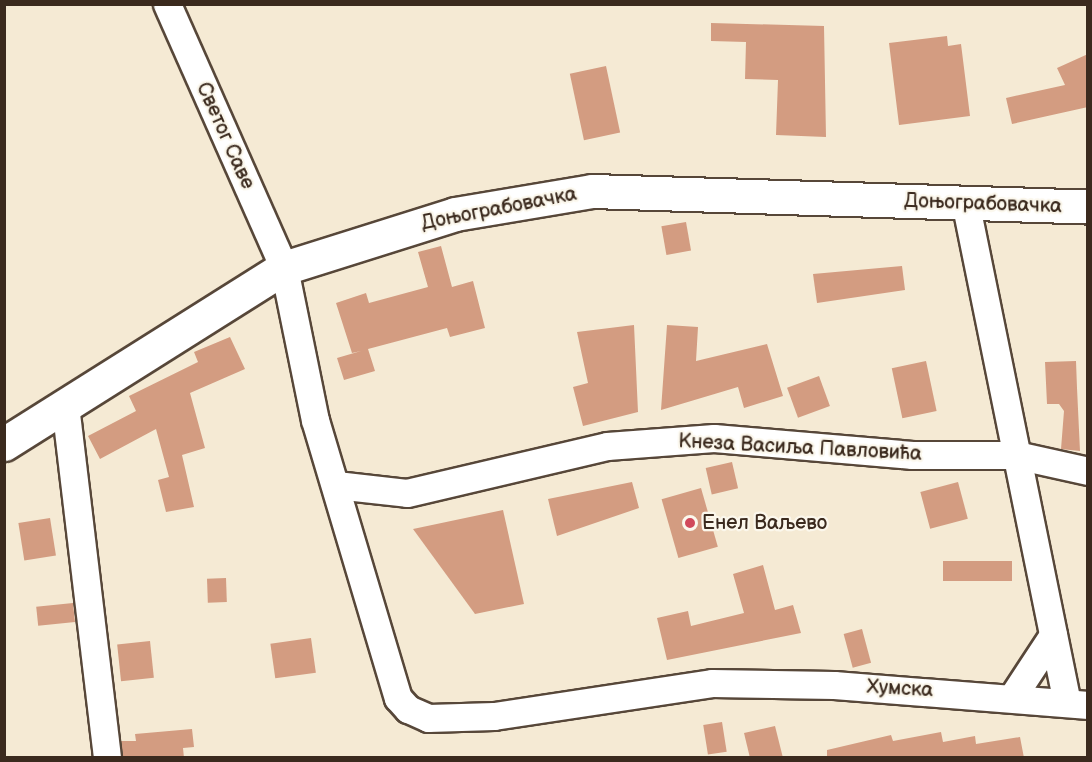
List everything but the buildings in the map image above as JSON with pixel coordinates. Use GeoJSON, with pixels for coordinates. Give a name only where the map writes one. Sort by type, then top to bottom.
{"type":"FeatureCollection","features":[{"type":"Feature","properties":{"kind":"street","name":"Светог Саве"},"geometry":{"type":"LineString","coordinates":[[166,4],[284,268],[315,420],[336,485]]}},
{"type":"Feature","properties":{"kind":"street","name":"Доњограбовачка"},"geometry":{"type":"LineString","coordinates":[[4,444],[284,268],[455,214],[592,191],[712,191],[966,206],[1088,207]]}},
{"type":"Feature","properties":{"kind":"street"},"geometry":{"type":"LineString","coordinates":[[966,206],[1053,635],[1077,704]]}},
{"type":"Feature","properties":{"kind":"street"},"geometry":{"type":"LineString","coordinates":[[65,405],[107,758]]}},
{"type":"Feature","properties":{"kind":"street","name":"Кнеза Васиља Павловића"},"geometry":{"type":"LineString","coordinates":[[336,485],[407,493],[607,446],[714,438],[912,456],[1016,455],[1088,471]]}},
{"type":"Feature","properties":{"kind":"street","name":"Хумска"},"geometry":{"type":"LineString","coordinates":[[336,485],[398,698],[418,715],[494,716],[712,683],[1013,696],[1077,704]]}},
{"type":"Feature","properties":{"kind":"street"},"geometry":{"type":"LineString","coordinates":[[1013,696],[1053,635]]}},
{"type":"Feature","properties":{"kind":"place","name":"Енел Ваљево"},"geometry":{"type":"Point","coordinates":[690,523]}}]}
